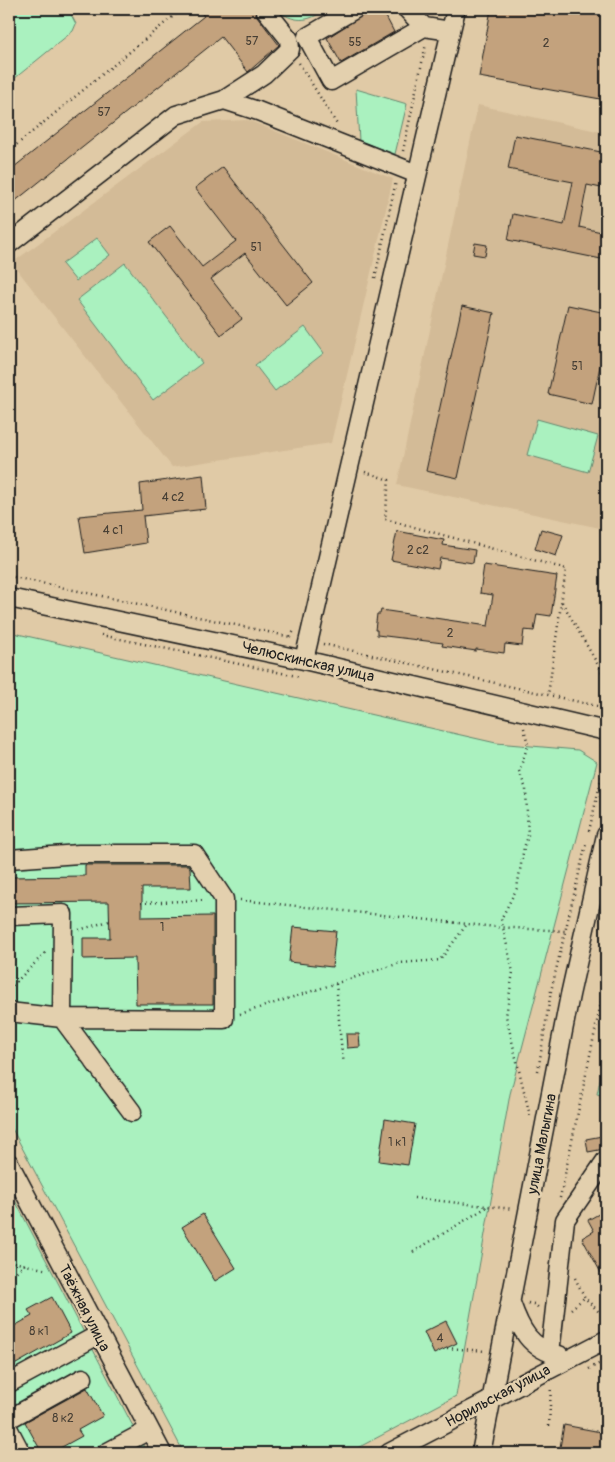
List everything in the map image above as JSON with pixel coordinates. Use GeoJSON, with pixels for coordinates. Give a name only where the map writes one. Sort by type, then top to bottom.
{"type":"FeatureCollection","features":[{"type":"Feature","properties":{"kind":"street"},"geometry":{"type":"LineString","coordinates":[[9,244],[176,115],[224,100],[264,74],[290,49],[289,39],[264,9]]}},
{"type":"Feature","properties":{"kind":"street"},"geometry":{"type":"LineString","coordinates":[[355,9],[307,37],[331,81],[424,27]]}},
{"type":"Feature","properties":{"kind":"street"},"geometry":{"type":"LineString","coordinates":[[407,9],[424,27],[451,31]]}},
{"type":"Feature","properties":{"kind":"street"},"geometry":{"type":"LineString","coordinates":[[304,660],[456,9]]}},
{"type":"Feature","properties":{"kind":"street"},"geometry":{"type":"LineString","coordinates":[[224,100],[258,110],[417,174]]}},
{"type":"Feature","properties":{"kind":"street","name":"Челюскинская улица"},"geometry":{"type":"LineString","coordinates":[[9,598],[304,660],[606,731]]}},
{"type":"Feature","properties":{"kind":"street","name":"улица Малыгина"},"geometry":{"type":"LineString","coordinates":[[481,1453],[570,995],[606,835]]}},
{"type":"Feature","properties":{"kind":"street"},"geometry":{"type":"LineString","coordinates":[[9,859],[79,854],[194,854],[224,899],[224,1019],[62,1018],[9,1012]]}},
{"type":"Feature","properties":{"kind":"street"},"geometry":{"type":"LineString","coordinates":[[9,916],[63,914],[62,1018],[132,1112]]}},
{"type":"Feature","properties":{"kind":"street"},"geometry":{"type":"LineString","coordinates":[[550,1353],[565,1220],[606,1160]]}},
{"type":"Feature","properties":{"kind":"street","name":"Таёжная улица"},"geometry":{"type":"LineString","coordinates":[[9,1162],[98,1335],[162,1453]]}},
{"type":"Feature","properties":{"kind":"street"},"geometry":{"type":"LineString","coordinates":[[510,1302],[520,1328],[531,1342],[550,1353],[576,1356]]}},
{"type":"Feature","properties":{"kind":"street"},"geometry":{"type":"LineString","coordinates":[[9,1383],[98,1335]]}},
{"type":"Feature","properties":{"kind":"street","name":"Норильская улица"},"geometry":{"type":"LineString","coordinates":[[389,1453],[606,1340]]}},
{"type":"Feature","properties":{"kind":"street"},"geometry":{"type":"LineString","coordinates":[[9,1419],[84,1378]]}},
{"type":"Feature","properties":{"kind":"street"},"geometry":{"type":"LineString","coordinates":[[9,1430],[21,1453]]}},
{"type":"Feature","properties":{"kind":"street"},"geometry":{"type":"LineString","coordinates":[[106,1453],[149,1430]]}},
{"type":"Feature","properties":{"kind":"path"},"geometry":{"type":"LineString","coordinates":[[9,145],[10,150],[182,9]]}},
{"type":"Feature","properties":{"kind":"path"},"geometry":{"type":"LineString","coordinates":[[290,49],[353,148]]}},
{"type":"Feature","properties":{"kind":"path"},"geometry":{"type":"LineString","coordinates":[[349,467],[389,480],[385,519],[566,569],[548,695]]}},
{"type":"Feature","properties":{"kind":"path"},"geometry":{"type":"LineString","coordinates":[[562,601],[606,679]]}},
{"type":"Feature","properties":{"kind":"path"},"geometry":{"type":"LineString","coordinates":[[523,720],[528,746],[519,771],[526,789],[528,836],[524,847],[517,888],[501,919],[513,972],[506,1016],[530,1117]]}},
{"type":"Feature","properties":{"kind":"path"},"geometry":{"type":"LineString","coordinates":[[141,903],[224,899],[468,924],[565,931]]}},
{"type":"Feature","properties":{"kind":"path"},"geometry":{"type":"LineString","coordinates":[[224,1019],[400,963],[440,960],[468,924]]}},
{"type":"Feature","properties":{"kind":"path"},"geometry":{"type":"LineString","coordinates":[[558,1205],[606,979]]}},
{"type":"Feature","properties":{"kind":"path"},"geometry":{"type":"LineString","coordinates":[[336,984],[344,1063]]}},
{"type":"Feature","properties":{"kind":"path"},"geometry":{"type":"LineString","coordinates":[[414,1198],[514,1209]]}},
{"type":"Feature","properties":{"kind":"path"},"geometry":{"type":"LineString","coordinates":[[413,1252],[488,1206]]}},
{"type":"Feature","properties":{"kind":"path"},"geometry":{"type":"LineString","coordinates":[[9,1260],[51,1270]]}},
{"type":"Feature","properties":{"kind":"path"},"geometry":{"type":"LineString","coordinates":[[9,1278],[26,1263]]}},
{"type":"Feature","properties":{"kind":"path"},"geometry":{"type":"LineString","coordinates":[[447,1348],[488,1351]]}},
{"type":"Feature","properties":{"kind":"path"},"geometry":{"type":"LineString","coordinates":[[589,1369],[606,1360]]}},
{"type":"Feature","properties":{"kind":"shaded area"},"geometry":{"type":"Polygon","coordinates":[[[478,105],[606,133],[606,498],[600,528],[397,485],[478,105]]]}},
{"type":"Feature","properties":{"kind":"shaded area"},"geometry":{"type":"Polygon","coordinates":[[[248,120],[393,179],[331,443],[172,467],[12,263],[203,122],[248,120]]]}},
{"type":"Feature","properties":{"kind":"green space"},"geometry":{"type":"Polygon","coordinates":[[[9,9],[68,9],[76,24],[73,31],[9,83],[9,9]]]}},
{"type":"Feature","properties":{"kind":"green space"},"geometry":{"type":"Polygon","coordinates":[[[276,9],[325,9],[313,17],[301,20],[282,14],[276,9]]]}},
{"type":"Feature","properties":{"kind":"green space"},"geometry":{"type":"Polygon","coordinates":[[[356,89],[407,104],[395,154],[359,141],[356,89]]]}},
{"type":"Feature","properties":{"kind":"green space"},"geometry":{"type":"Polygon","coordinates":[[[97,238],[110,255],[76,281],[62,264],[97,238]]]}},
{"type":"Feature","properties":{"kind":"green space"},"geometry":{"type":"Polygon","coordinates":[[[125,263],[202,363],[153,400],[77,300],[125,263]]]}},
{"type":"Feature","properties":{"kind":"green space"},"geometry":{"type":"Polygon","coordinates":[[[305,327],[324,353],[275,391],[255,365],[305,327]]]}},
{"type":"Feature","properties":{"kind":"green space"},"geometry":{"type":"Polygon","coordinates":[[[537,419],[598,436],[588,472],[527,455],[537,419]]]}},
{"type":"Feature","properties":{"kind":"green space"},"geometry":{"type":"Polygon","coordinates":[[[9,632],[496,743],[578,750],[597,762],[510,1094],[456,1396],[348,1453],[184,1453],[9,1123],[9,632]]]}},
{"type":"Feature","properties":{"kind":"green space"},"geometry":{"type":"Polygon","coordinates":[[[606,1053],[606,1096],[597,1094],[606,1053]]]}},
{"type":"Feature","properties":{"kind":"green space"},"geometry":{"type":"Polygon","coordinates":[[[9,1189],[147,1453],[9,1453],[9,1189]]]}},
{"type":"Feature","properties":{"kind":"building"},"geometry":{"type":"Polygon","coordinates":[[[198,9],[254,9],[257,16],[279,45],[248,72],[221,37],[9,206],[9,171],[204,16],[198,9]]]}},
{"type":"Feature","properties":{"kind":"building"},"geometry":{"type":"Polygon","coordinates":[[[372,9],[382,9],[394,32],[341,63],[327,38],[372,9]]]}},
{"type":"Feature","properties":{"kind":"building"},"geometry":{"type":"Polygon","coordinates":[[[491,9],[606,9],[606,100],[479,77],[491,9]]]}},
{"type":"Feature","properties":{"kind":"building"},"geometry":{"type":"Polygon","coordinates":[[[515,135],[606,153],[606,189],[587,185],[579,227],[606,233],[606,260],[508,240],[513,214],[564,225],[573,182],[508,169],[515,135]]]}},
{"type":"Feature","properties":{"kind":"building"},"geometry":{"type":"Polygon","coordinates":[[[223,167],[313,283],[286,305],[245,253],[211,279],[242,319],[221,335],[149,242],[170,226],[202,267],[236,241],[195,188],[223,167]]]}},
{"type":"Feature","properties":{"kind":"building"},"geometry":{"type":"Polygon","coordinates":[[[475,243],[487,245],[485,256],[473,254],[475,243]]]}},
{"type":"Feature","properties":{"kind":"building"},"geometry":{"type":"Polygon","coordinates":[[[568,305],[606,313],[606,338],[592,404],[548,394],[568,305]]]}},
{"type":"Feature","properties":{"kind":"building"},"geometry":{"type":"Polygon","coordinates":[[[462,306],[494,313],[458,478],[426,471],[462,306]]]}},
{"type":"Feature","properties":{"kind":"building"},"geometry":{"type":"Polygon","coordinates":[[[203,475],[206,509],[143,516],[146,543],[85,553],[79,516],[142,510],[140,484],[203,475]]]}},
{"type":"Feature","properties":{"kind":"building"},"geometry":{"type":"Polygon","coordinates":[[[541,529],[563,535],[556,556],[535,549],[541,529]]]}},
{"type":"Feature","properties":{"kind":"building"},"geometry":{"type":"Polygon","coordinates":[[[397,531],[444,540],[443,545],[475,550],[473,563],[440,558],[438,569],[391,560],[397,531]]]}},
{"type":"Feature","properties":{"kind":"building"},"geometry":{"type":"Polygon","coordinates":[[[484,565],[557,576],[551,616],[537,614],[534,631],[524,630],[522,646],[505,644],[504,653],[476,649],[476,651],[442,646],[443,643],[377,635],[377,630],[375,630],[377,614],[380,614],[381,610],[488,626],[493,595],[480,593],[484,565]]]}},
{"type":"Feature","properties":{"kind":"building"},"geometry":{"type":"Polygon","coordinates":[[[85,865],[188,865],[190,868],[191,888],[142,888],[142,917],[213,916],[213,1004],[136,1004],[135,958],[83,959],[83,938],[110,938],[109,902],[9,903],[9,877],[85,876],[85,865]]]}},
{"type":"Feature","properties":{"kind":"building"},"geometry":{"type":"Polygon","coordinates":[[[293,927],[336,931],[332,967],[289,962],[293,927]]]}},
{"type":"Feature","properties":{"kind":"building"},"geometry":{"type":"Polygon","coordinates":[[[346,1034],[359,1034],[360,1047],[347,1048],[346,1034]]]}},
{"type":"Feature","properties":{"kind":"building"},"geometry":{"type":"Polygon","coordinates":[[[385,1119],[415,1124],[408,1165],[379,1161],[385,1119]]]}},
{"type":"Feature","properties":{"kind":"building"},"geometry":{"type":"Polygon","coordinates":[[[602,1136],[604,1149],[588,1152],[586,1139],[602,1136]]]}},
{"type":"Feature","properties":{"kind":"building"},"geometry":{"type":"Polygon","coordinates":[[[606,1210],[606,1282],[582,1238],[594,1231],[588,1220],[606,1210]]]}},
{"type":"Feature","properties":{"kind":"building"},"geometry":{"type":"Polygon","coordinates":[[[203,1214],[236,1268],[215,1281],[182,1227],[203,1214]]]}},
{"type":"Feature","properties":{"kind":"building"},"geometry":{"type":"Polygon","coordinates":[[[52,1297],[71,1333],[9,1368],[9,1329],[32,1316],[28,1310],[52,1297]]]}},
{"type":"Feature","properties":{"kind":"building"},"geometry":{"type":"Polygon","coordinates":[[[446,1321],[457,1343],[434,1354],[424,1332],[446,1321]]]}},
{"type":"Feature","properties":{"kind":"building"},"geometry":{"type":"Polygon","coordinates":[[[87,1388],[103,1416],[78,1430],[82,1436],[51,1453],[42,1453],[25,1422],[87,1388]]]}},
{"type":"Feature","properties":{"kind":"building"},"geometry":{"type":"Polygon","coordinates":[[[564,1425],[606,1433],[606,1453],[559,1453],[564,1425]]]}}]}
